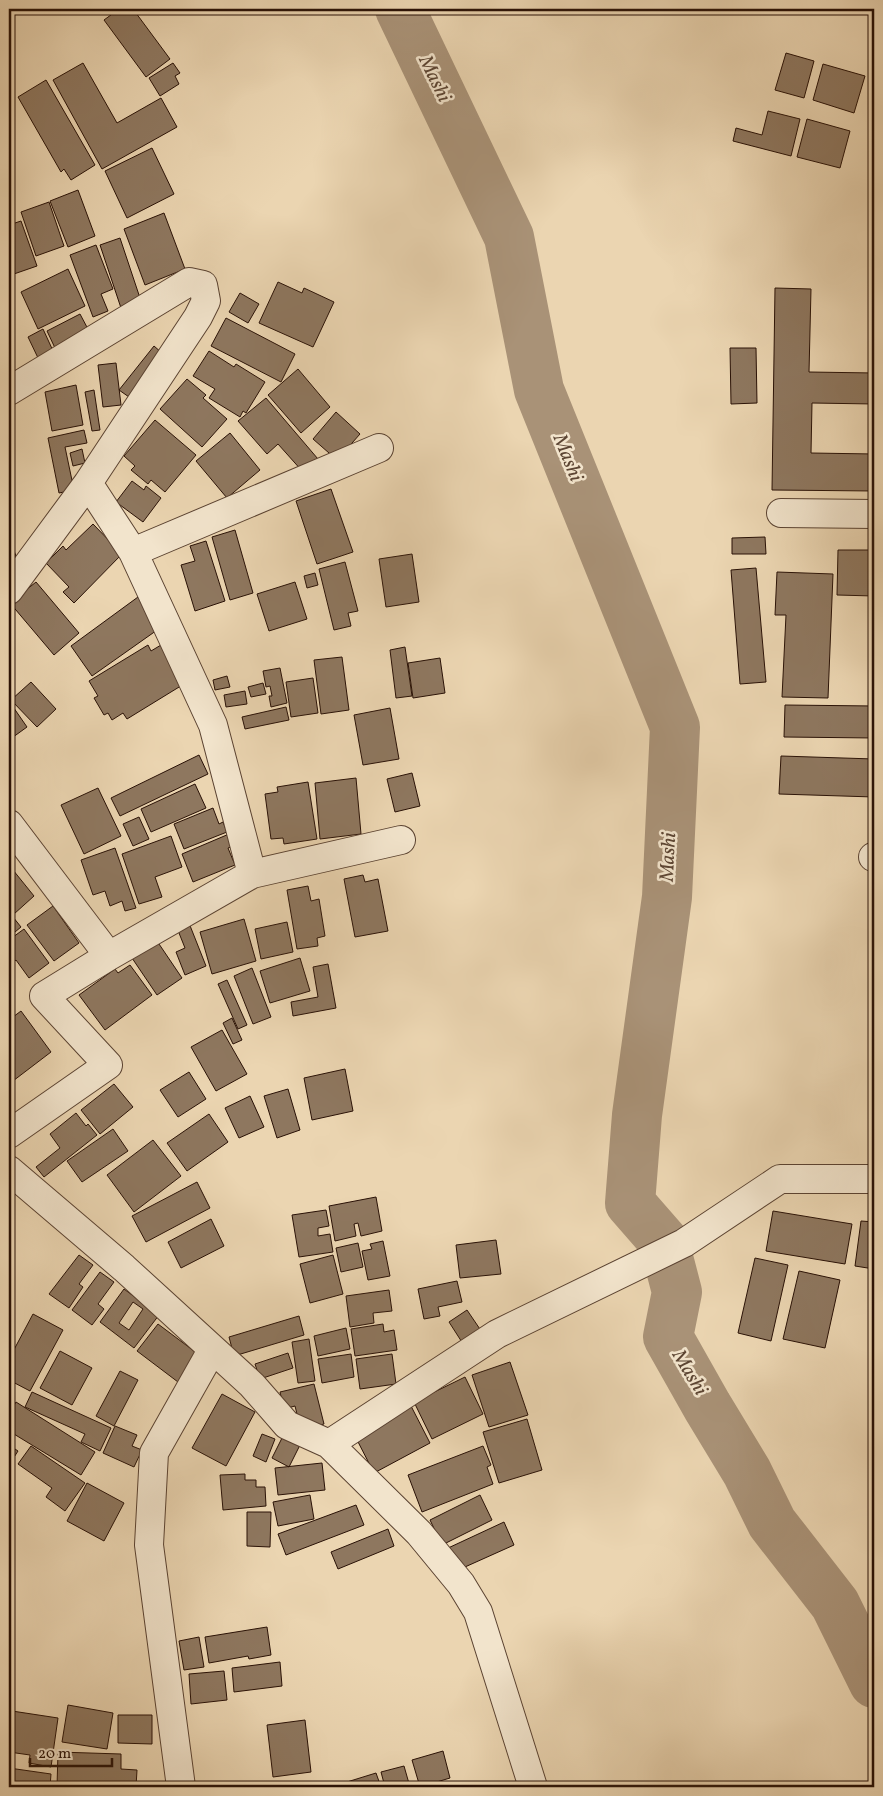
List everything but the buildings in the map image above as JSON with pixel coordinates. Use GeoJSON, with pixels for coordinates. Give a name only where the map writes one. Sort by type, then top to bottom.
{"type":"FeatureCollection","features":[{"type":"Feature","properties":{"kind":"street"},"geometry":{"type":"LineString","coordinates":[[9,391],[189,282],[203,285],[206,301],[198,317],[88,483],[9,590]]}},
{"type":"Feature","properties":{"kind":"street"},"geometry":{"type":"LineString","coordinates":[[133,552],[379,448]]}},
{"type":"Feature","properties":{"kind":"street"},"geometry":{"type":"LineString","coordinates":[[88,483],[133,552],[213,725],[252,874]]}},
{"type":"Feature","properties":{"kind":"street"},"geometry":{"type":"LineString","coordinates":[[781,513],[874,514]]}},
{"type":"Feature","properties":{"kind":"street"},"geometry":{"type":"LineString","coordinates":[[10,829],[109,956]]}},
{"type":"Feature","properties":{"kind":"street"},"geometry":{"type":"LineString","coordinates":[[9,1134],[108,1065],[44,996],[109,956],[252,874],[401,840]]}},
{"type":"Feature","properties":{"kind":"street"},"geometry":{"type":"LineString","coordinates":[[9,1170],[124,1268],[252,1385],[287,1425],[328,1444],[419,1533],[461,1584],[478,1612],[533,1787]]}},
{"type":"Feature","properties":{"kind":"street"},"geometry":{"type":"LineString","coordinates":[[328,1444],[497,1334],[684,1244],[780,1179],[874,1179]]}},
{"type":"Feature","properties":{"kind":"street"},"geometry":{"type":"LineString","coordinates":[[181,1787],[149,1545],[154,1452],[212,1350]]}},
{"type":"Feature","properties":{"kind":"waterway","name":"Mashi"},"geometry":{"type":"LineString","coordinates":[[400,9],[509,237],[539,390],[675,727],[667,897],[637,1115],[630,1203],[664,1242],[677,1292],[668,1337],[747,1472],[772,1523],[835,1604],[874,1683]]}}]}
